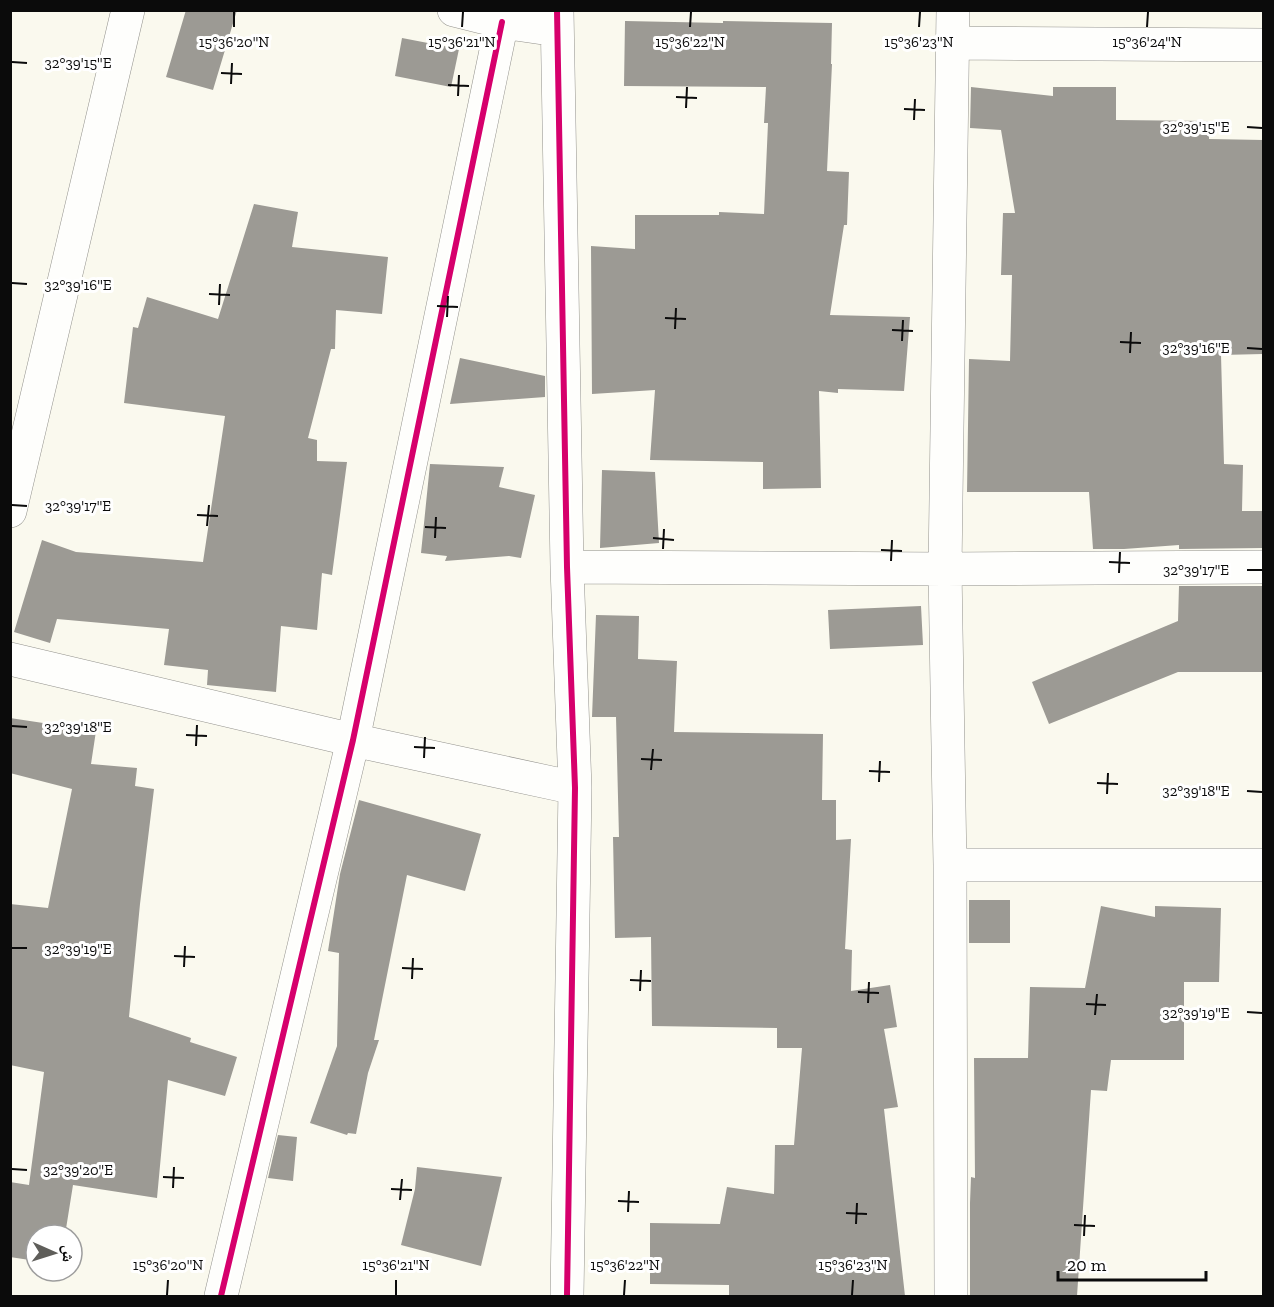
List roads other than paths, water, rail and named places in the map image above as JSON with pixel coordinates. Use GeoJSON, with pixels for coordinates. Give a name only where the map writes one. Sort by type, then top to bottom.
{"type":"FeatureCollection","features":[{"type":"Feature","properties":{"kind":"street"},"geometry":{"type":"LineString","coordinates":[[10,511],[128,10]]}},
{"type":"Feature","properties":{"kind":"street"},"geometry":{"type":"LineString","coordinates":[[454,10],[502,22],[557,20],[567,567],[575,788],[567,1296]]}},
{"type":"Feature","properties":{"kind":"street"},"geometry":{"type":"LineString","coordinates":[[951,1296],[950,865],[945,569],[953,10]]}},
{"type":"Feature","properties":{"kind":"street"},"geometry":{"type":"LineString","coordinates":[[221,1296],[353,740],[502,22]]}},
{"type":"Feature","properties":{"kind":"street"},"geometry":{"type":"LineString","coordinates":[[953,43],[1263,45]]}},
{"type":"Feature","properties":{"kind":"street"},"geometry":{"type":"LineString","coordinates":[[567,567],[945,569],[1263,567]]}},
{"type":"Feature","properties":{"kind":"street"},"geometry":{"type":"LineString","coordinates":[[10,659],[353,740],[575,788]]}},
{"type":"Feature","properties":{"kind":"street"},"geometry":{"type":"LineString","coordinates":[[950,865],[1263,865]]}}]}
